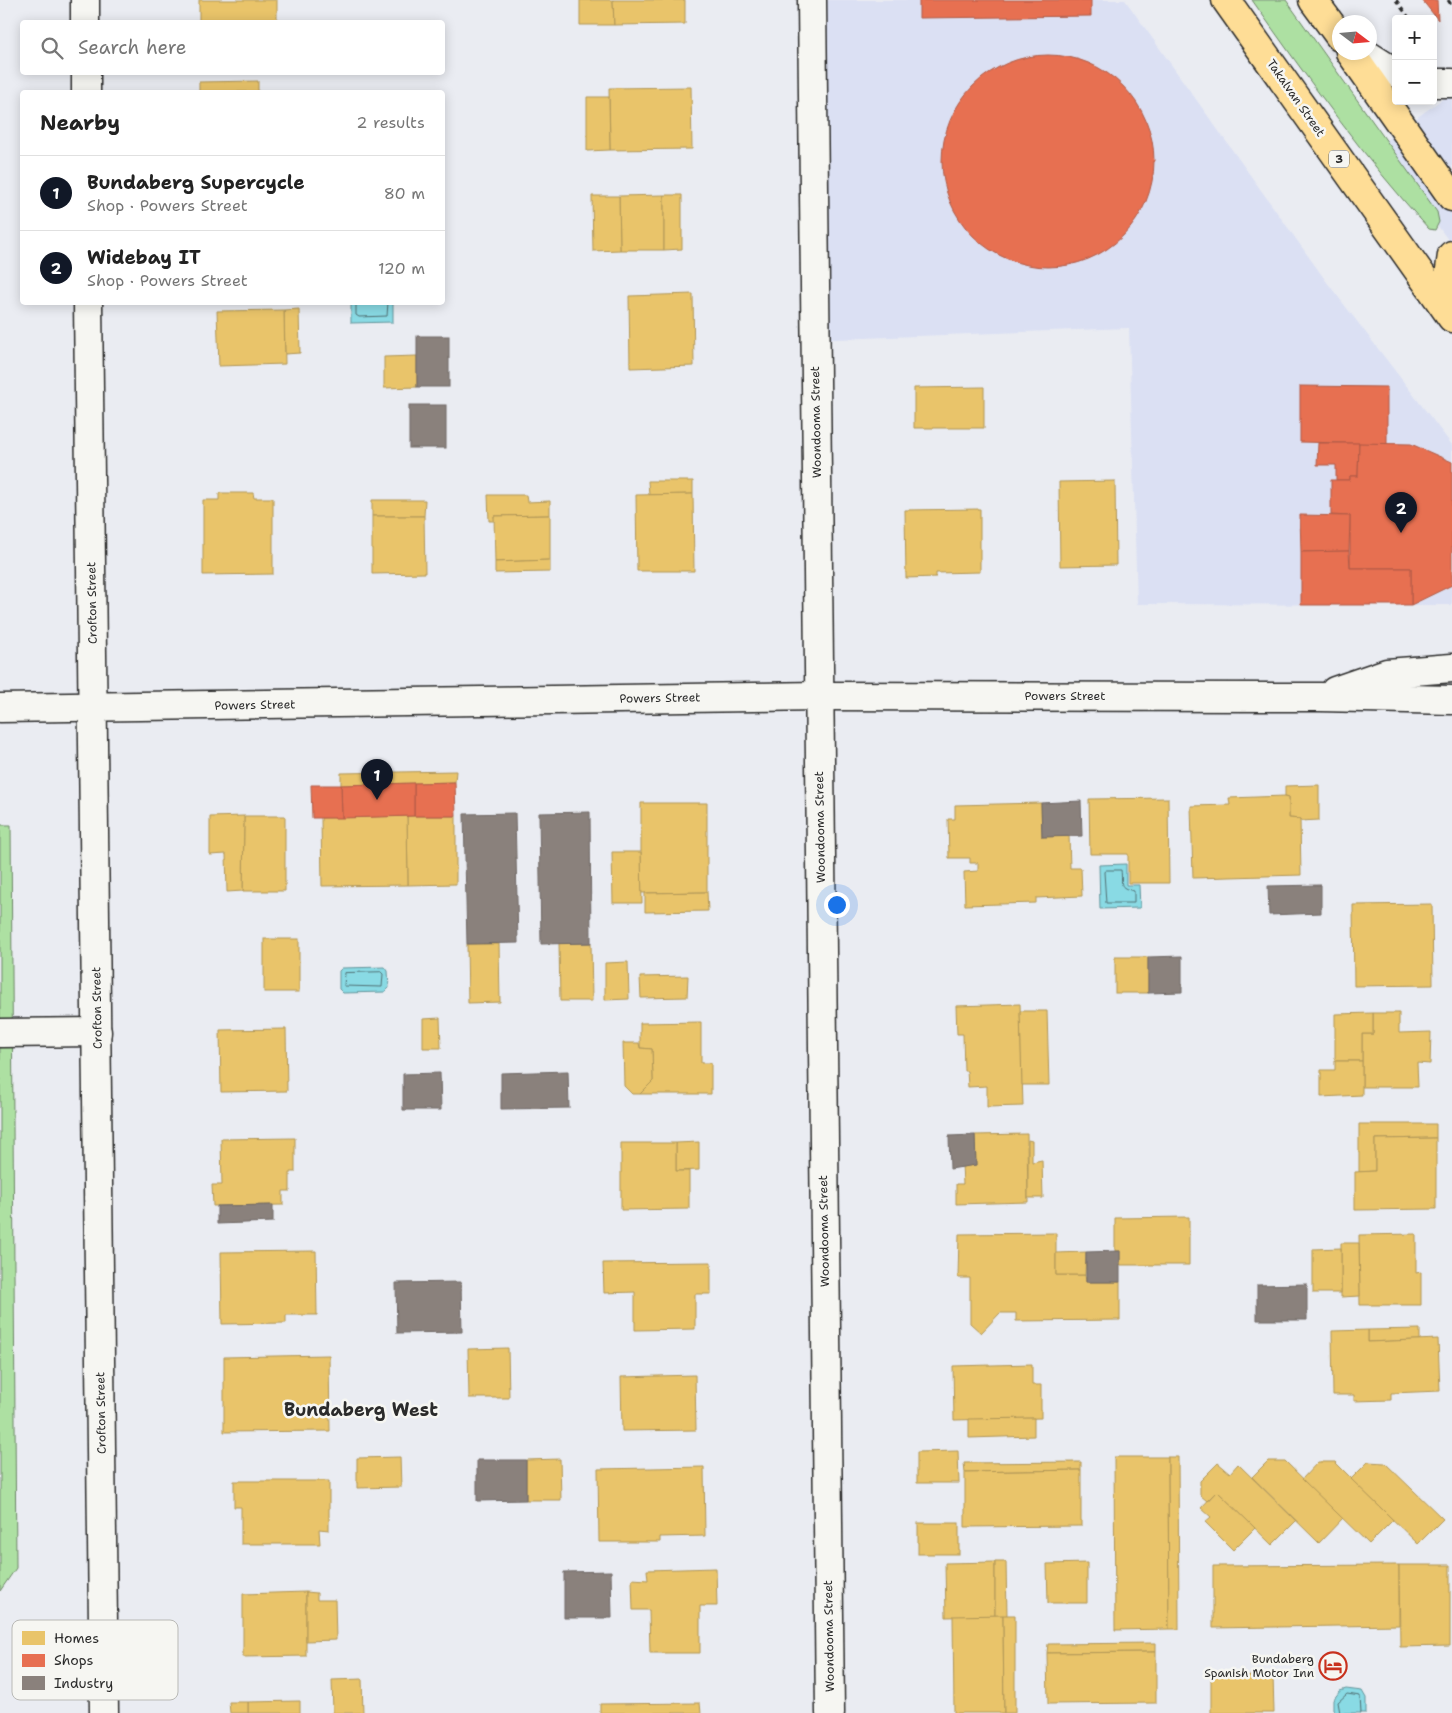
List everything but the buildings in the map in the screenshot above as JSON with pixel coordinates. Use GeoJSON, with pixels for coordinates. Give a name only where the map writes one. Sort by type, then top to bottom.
{"type":"FeatureCollection","features":[{"type":"Feature","properties":{"kind":"highway","name":"Takalvan Street"},"geometry":{"type":"LineString","coordinates":[[1226,0],[1452,318]]}},
{"type":"Feature","properties":{"kind":"highway"},"geometry":{"type":"LineString","coordinates":[[1313,0],[1332,27]]}},
{"type":"Feature","properties":{"kind":"highway"},"geometry":{"type":"LineString","coordinates":[[1356,60],[1452,197]]}},
{"type":"Feature","properties":{"kind":"highway"},"geometry":{"type":"LineString","coordinates":[[1452,255],[1448,284],[1452,307]]}},
{"type":"Feature","properties":{"kind":"street"},"geometry":{"type":"LineString","coordinates":[[85,0],[85,20]]}},
{"type":"Feature","properties":{"kind":"street","name":"Woondooma Street"},"geometry":{"type":"LineString","coordinates":[[812,0],[830,1713]]}},
{"type":"Feature","properties":{"kind":"street"},"geometry":{"type":"LineString","coordinates":[[1376,60],[1392,70]]}},
{"type":"Feature","properties":{"kind":"street"},"geometry":{"type":"LineString","coordinates":[[86,75],[86,90]]}},
{"type":"Feature","properties":{"kind":"street"},"geometry":{"type":"LineString","coordinates":[[1437,83],[1452,83]]}},
{"type":"Feature","properties":{"kind":"street","name":"Crofton Street"},"geometry":{"type":"LineString","coordinates":[[88,305],[103,1620]]}},
{"type":"Feature","properties":{"kind":"street","name":"Powers Street"},"geometry":{"type":"LineString","coordinates":[[1320,697],[1387,673],[1452,668]]}},
{"type":"Feature","properties":{"kind":"street","name":"Powers Street"},"geometry":{"type":"LineString","coordinates":[[0,708],[818,696],[1320,697],[1452,700]]}},
{"type":"Feature","properties":{"kind":"street"},"geometry":{"type":"LineString","coordinates":[[0,1033],[97,1032]]}},
{"type":"Feature","properties":{"kind":"street","name":"Crofton Street"},"geometry":{"type":"LineString","coordinates":[[104,1700],[104,1713]]}},
{"type":"Feature","properties":{"kind":"path"},"geometry":{"type":"LineString","coordinates":[[1396,0],[1407,15]]}},
{"type":"Feature","properties":{"kind":"path"},"geometry":{"type":"LineString","coordinates":[[1448,0],[1452,6]]}},
{"type":"Feature","properties":{"kind":"shaded area"},"geometry":{"type":"Polygon","coordinates":[[[808,0],[1125,0],[1326,281],[1452,445],[1452,603],[1450,605],[1137,604],[1129,328],[810,340],[808,0]]]}},
{"type":"Feature","properties":{"kind":"shaded area"},"geometry":{"type":"Polygon","coordinates":[[[1452,92],[1452,245],[1378,146],[1434,105],[1437,105],[1437,103],[1452,92]]]}},
{"type":"Feature","properties":{"kind":"green space"},"geometry":{"type":"Polygon","coordinates":[[[1252,0],[1286,0],[1437,212],[1439,222],[1435,230],[1429,229],[1359,146],[1252,0]]]}},
{"type":"Feature","properties":{"kind":"green space"},"geometry":{"type":"Polygon","coordinates":[[[0,825],[11,825],[16,1568],[0,1591],[0,825]]]}},
{"type":"Feature","properties":{"kind":"water"},"geometry":{"type":"Polygon","coordinates":[[[351,305],[393,305],[393,322],[351,323],[351,305]]]}},
{"type":"Feature","properties":{"kind":"water"},"geometry":{"type":"Polygon","coordinates":[[[1126,864],[1126,885],[1139,885],[1140,908],[1100,909],[1099,865],[1126,864]]]}},
{"type":"Feature","properties":{"kind":"water"},"geometry":{"type":"Polygon","coordinates":[[[385,967],[388,971],[389,988],[385,992],[343,993],[339,989],[339,971],[342,968],[385,967]]]}},
{"type":"Feature","properties":{"kind":"water"},"geometry":{"type":"Polygon","coordinates":[[[1346,1689],[1362,1691],[1366,1698],[1366,1713],[1337,1713],[1333,1709],[1333,1700],[1340,1691],[1346,1689]]]}},
{"type":"Feature","properties":{"kind":"place","name":"Widebay IT"},"geometry":{"type":"Point","coordinates":[1401,533]}},
{"type":"Feature","properties":{"kind":"place","name":"Bundaberg Supercycle"},"geometry":{"type":"Point","coordinates":[377,800]}},
{"type":"Feature","properties":{"kind":"place","name":"Bundaberg Spanish Motor Inn"},"geometry":{"type":"Point","coordinates":[1333,1666]}},
{"type":"Feature","properties":{"kind":"district","name":"Bundaberg West"},"geometry":{"type":"Point","coordinates":[361,1410]}}]}
